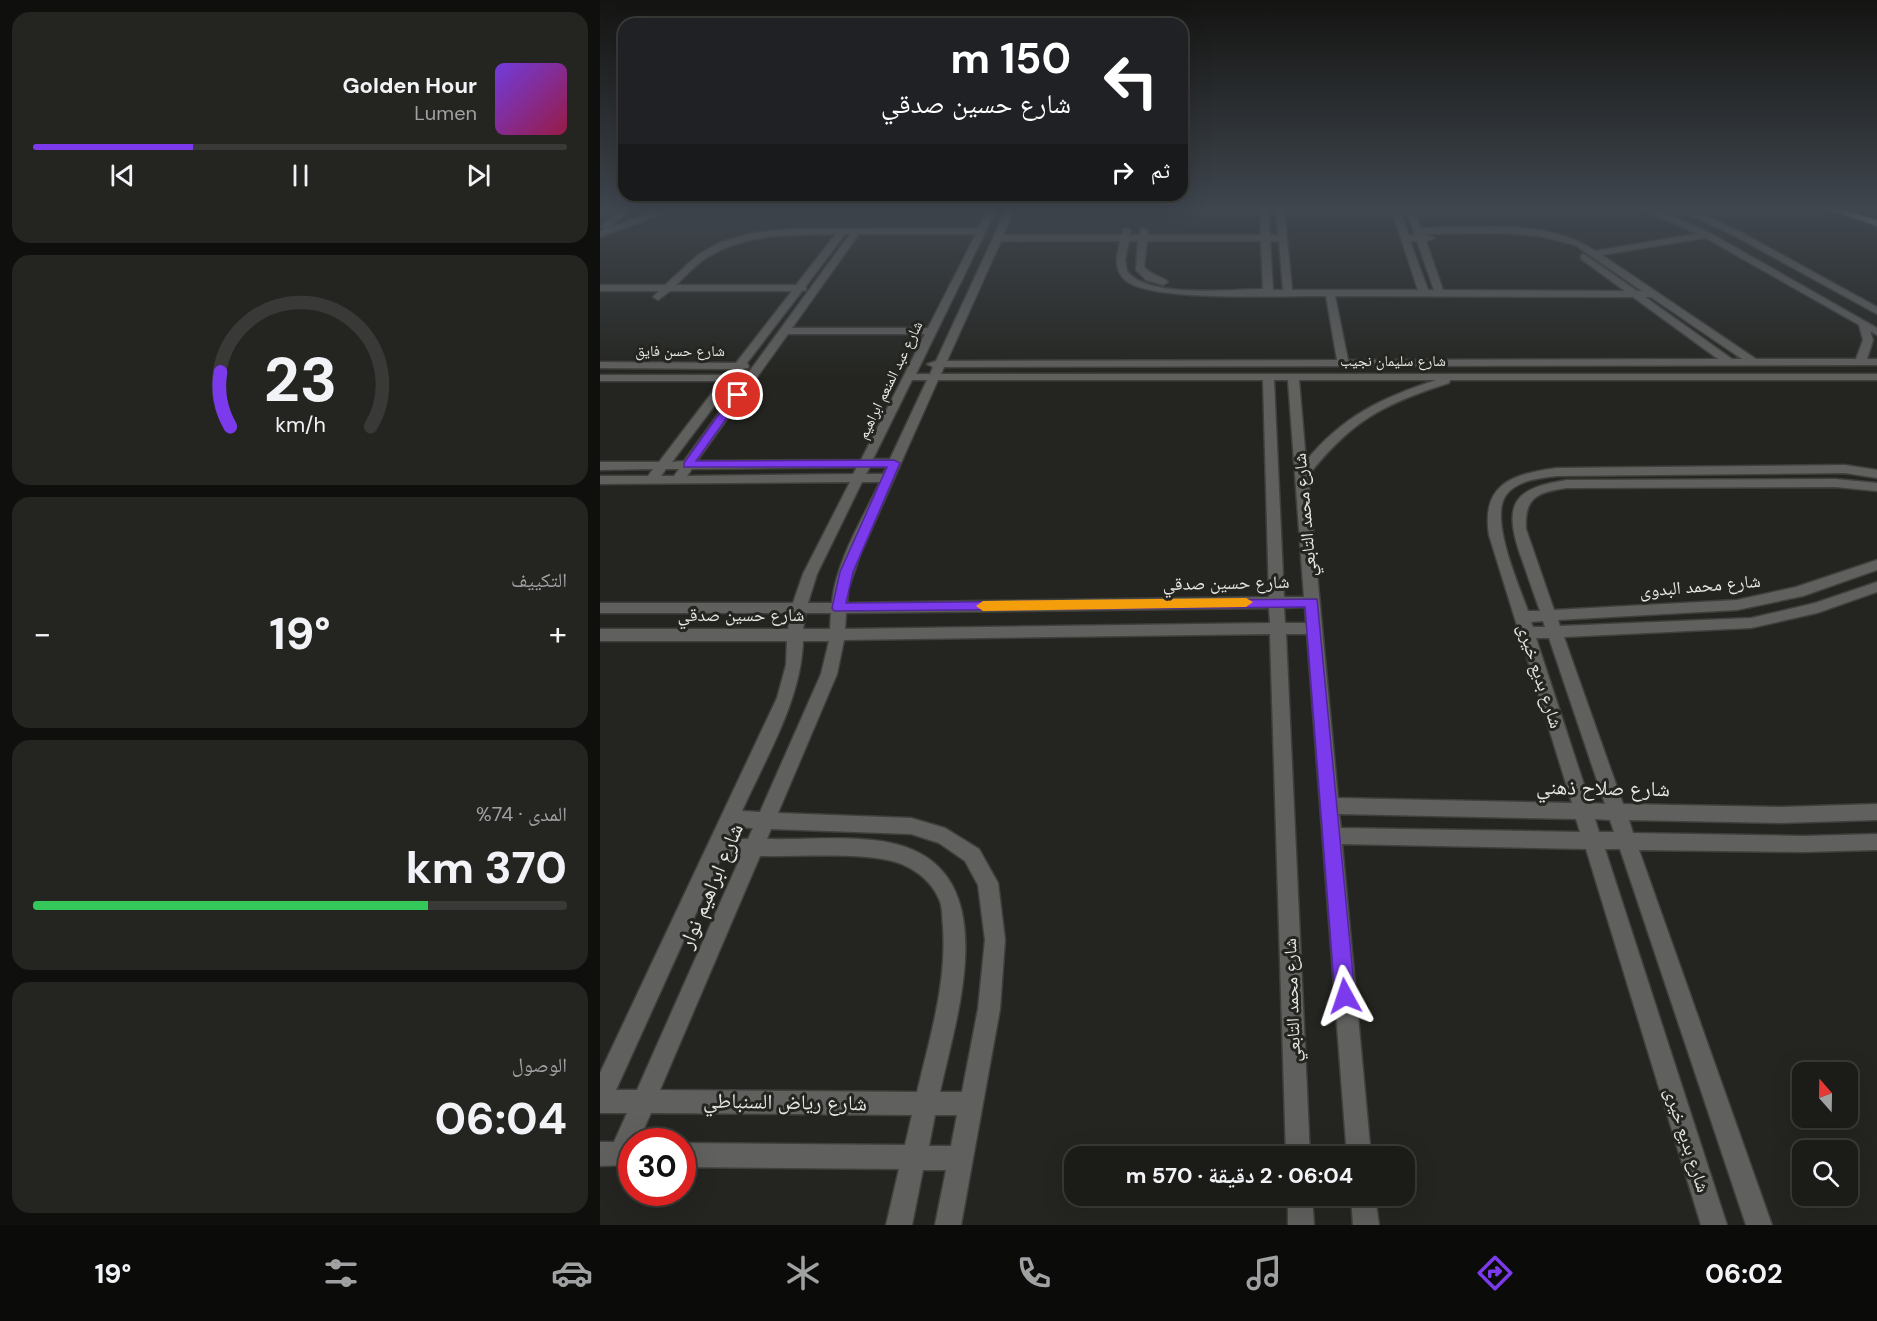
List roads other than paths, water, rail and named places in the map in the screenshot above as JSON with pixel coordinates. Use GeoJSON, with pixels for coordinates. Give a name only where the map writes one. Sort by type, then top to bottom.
{"type":"FeatureCollection","features":[{"type":"Feature","properties":{"kind":"street"},"geometry":{"type":"LineString","coordinates":[[670,292],[697,265]]}},
{"type":"Feature","properties":{"kind":"street"},"geometry":{"type":"LineString","coordinates":[[600,296],[658,297],[681,288],[707,265]]}},
{"type":"Feature","properties":{"kind":"street"},"geometry":{"type":"LineString","coordinates":[[652,479],[795,293],[819,265]]}},
{"type":"Feature","properties":{"kind":"street"},"geometry":{"type":"LineString","coordinates":[[678,479],[812,293],[828,265]]}},
{"type":"Feature","properties":{"kind":"street","name":"شارع عبد المنعم ابراهيم"},"geometry":{"type":"LineString","coordinates":[[795,635],[799,608],[810,574],[964,265]]}},
{"type":"Feature","properties":{"kind":"street"},"geometry":{"type":"LineString","coordinates":[[837,635],[839,608],[846,572],[985,265]]}},
{"type":"Feature","properties":{"kind":"street"},"geometry":{"type":"LineString","coordinates":[[1121,265],[1125,274],[1143,286],[1172,292],[1268,289],[1475,289],[1656,294]]}},
{"type":"Feature","properties":{"kind":"street"},"geometry":{"type":"LineString","coordinates":[[1139,265],[1142,273],[1157,281],[1268,289]]}},
{"type":"Feature","properties":{"kind":"street"},"geometry":{"type":"LineString","coordinates":[[1267,265],[1268,289]]}},
{"type":"Feature","properties":{"kind":"street"},"geometry":{"type":"LineString","coordinates":[[1286,265],[1288,289]]}},
{"type":"Feature","properties":{"kind":"street"},"geometry":{"type":"LineString","coordinates":[[1415,265],[1423,289]]}},
{"type":"Feature","properties":{"kind":"street"},"geometry":{"type":"LineString","coordinates":[[1430,265],[1438,289]]}},
{"type":"Feature","properties":{"kind":"street"},"geometry":{"type":"LineString","coordinates":[[1596,265],[1732,364]]}},
{"type":"Feature","properties":{"kind":"street"},"geometry":{"type":"LineString","coordinates":[[1614,265],[1756,364]]}},
{"type":"Feature","properties":{"kind":"street"},"geometry":{"type":"LineString","coordinates":[[1760,265],[1877,332]]}},
{"type":"Feature","properties":{"kind":"street"},"geometry":{"type":"LineString","coordinates":[[1794,265],[1877,311]]}},
{"type":"Feature","properties":{"kind":"street"},"geometry":{"type":"LineString","coordinates":[[1529,290],[1643,285]]}},
{"type":"Feature","properties":{"kind":"street"},"geometry":{"type":"LineString","coordinates":[[600,288],[670,292],[812,293]]}},
{"type":"Feature","properties":{"kind":"street"},"geometry":{"type":"LineString","coordinates":[[681,288],[795,293]]}},
{"type":"Feature","properties":{"kind":"street"},"geometry":{"type":"LineString","coordinates":[[1288,289],[1330,294],[1388,289]]}},
{"type":"Feature","properties":{"kind":"street"},"geometry":{"type":"LineString","coordinates":[[1330,294],[1343,364]]}},
{"type":"Feature","properties":{"kind":"street"},"geometry":{"type":"LineString","coordinates":[[1860,363],[1868,340],[1864,325]]}},
{"type":"Feature","properties":{"kind":"street"},"geometry":{"type":"LineString","coordinates":[[785,331],[931,331]]}},
{"type":"Feature","properties":{"kind":"street","name":"شارع سليمان نجيب"},"geometry":{"type":"LineString","coordinates":[[909,377],[1258,372],[1343,364],[1877,362]]}},
{"type":"Feature","properties":{"kind":"street","name":"شارع سليمان نجيب"},"geometry":{"type":"LineString","coordinates":[[915,364],[1258,372],[1293,376],[1877,377]]}},
{"type":"Feature","properties":{"kind":"street","name":"شارع حسن فايق"},"geometry":{"type":"LineString","coordinates":[[600,366],[759,366]]}},
{"type":"Feature","properties":{"kind":"street"},"geometry":{"type":"LineString","coordinates":[[600,378],[612,366]]}},
{"type":"Feature","properties":{"kind":"street","name":"شارع محمد التابعي"},"geometry":{"type":"LineString","coordinates":[[1258,372],[1278,628],[1298,1146]]}},
{"type":"Feature","properties":{"kind":"street","name":"شارع محمد التابعي"},"geometry":{"type":"LineString","coordinates":[[1293,376],[1358,1146]]}},
{"type":"Feature","properties":{"kind":"street"},"geometry":{"type":"LineString","coordinates":[[1302,476],[1326,444],[1361,414],[1406,393],[1461,376]]}},
{"type":"Feature","properties":{"kind":"street","name":"شارع حسن فايق"},"geometry":{"type":"LineString","coordinates":[[600,378],[751,378]]}},
{"type":"Feature","properties":{"kind":"street"},"geometry":{"type":"LineString","coordinates":[[600,466],[894,463]]}},
{"type":"Feature","properties":{"kind":"street","name":"شارع بديع خيرى"},"geometry":{"type":"LineString","coordinates":[[1714,1225],[1524,625],[1492,520],[1492,509],[1497,497],[1507,487],[1521,479],[1557,472],[1845,469],[1877,474]]}},
{"type":"Feature","properties":{"kind":"street"},"geometry":{"type":"LineString","coordinates":[[600,480],[888,478]]}},
{"type":"Feature","properties":{"kind":"street","name":"شارع بديع خيرى"},"geometry":{"type":"LineString","coordinates":[[1759,1225],[1519,529],[1517,515],[1522,503],[1532,493],[1548,487],[1587,484],[1835,483],[1877,487]]}},
{"type":"Feature","properties":{"kind":"street","name":"شارع محمد البدوى"},"geometry":{"type":"LineString","coordinates":[[1552,624],[1737,605],[1798,592],[1877,565]]}},
{"type":"Feature","properties":{"kind":"street","name":"شارع محمد البدوى"},"geometry":{"type":"LineString","coordinates":[[1524,625],[1751,623],[1817,608],[1877,587]]}},
{"type":"Feature","properties":{"kind":"street","name":"شارع حسين صدقي"},"geometry":{"type":"LineString","coordinates":[[600,608],[839,608],[1312,602]]}},
{"type":"Feature","properties":{"kind":"street","name":"شارع حسين صدقي"},"geometry":{"type":"LineString","coordinates":[[602,638],[1314,628]]}},
{"type":"Feature","properties":{"kind":"street","name":"شارع ابراهيم نوار"},"geometry":{"type":"LineString","coordinates":[[600,1099],[785,698],[794,665],[795,635]]}},
{"type":"Feature","properties":{"kind":"street","name":"شارع ابراهيم نوار"},"geometry":{"type":"LineString","coordinates":[[617,1154],[644,1101],[829,674],[837,635]]}},
{"type":"Feature","properties":{"kind":"street","name":"شارع صلاح ذهني"},"geometry":{"type":"LineString","coordinates":[[1328,807],[1875,816]]}},
{"type":"Feature","properties":{"kind":"street"},"geometry":{"type":"LineString","coordinates":[[729,819],[911,826],[945,836],[972,855],[988,883],[995,940],[989,1009],[948,1225]]}},
{"type":"Feature","properties":{"kind":"street"},"geometry":{"type":"LineString","coordinates":[[1331,836],[1803,844],[1877,842]]}},
{"type":"Feature","properties":{"kind":"street"},"geometry":{"type":"LineString","coordinates":[[716,847],[865,849],[891,852],[917,861],[937,877],[950,899],[955,951],[948,1011],[899,1225]]}},
{"type":"Feature","properties":{"kind":"street","name":"شارع رياض السنباطي"},"geometry":{"type":"LineString","coordinates":[[600,1099],[971,1104]]}},
{"type":"Feature","properties":{"kind":"street"},"geometry":{"type":"LineString","coordinates":[[696,1155],[960,1158]]}},
{"type":"Feature","properties":{"kind":"street"},"geometry":{"type":"LineString","coordinates":[[1300,1206],[1301,1225]]}},
{"type":"Feature","properties":{"kind":"street"},"geometry":{"type":"LineString","coordinates":[[1364,1206],[1365,1225]]}}]}
